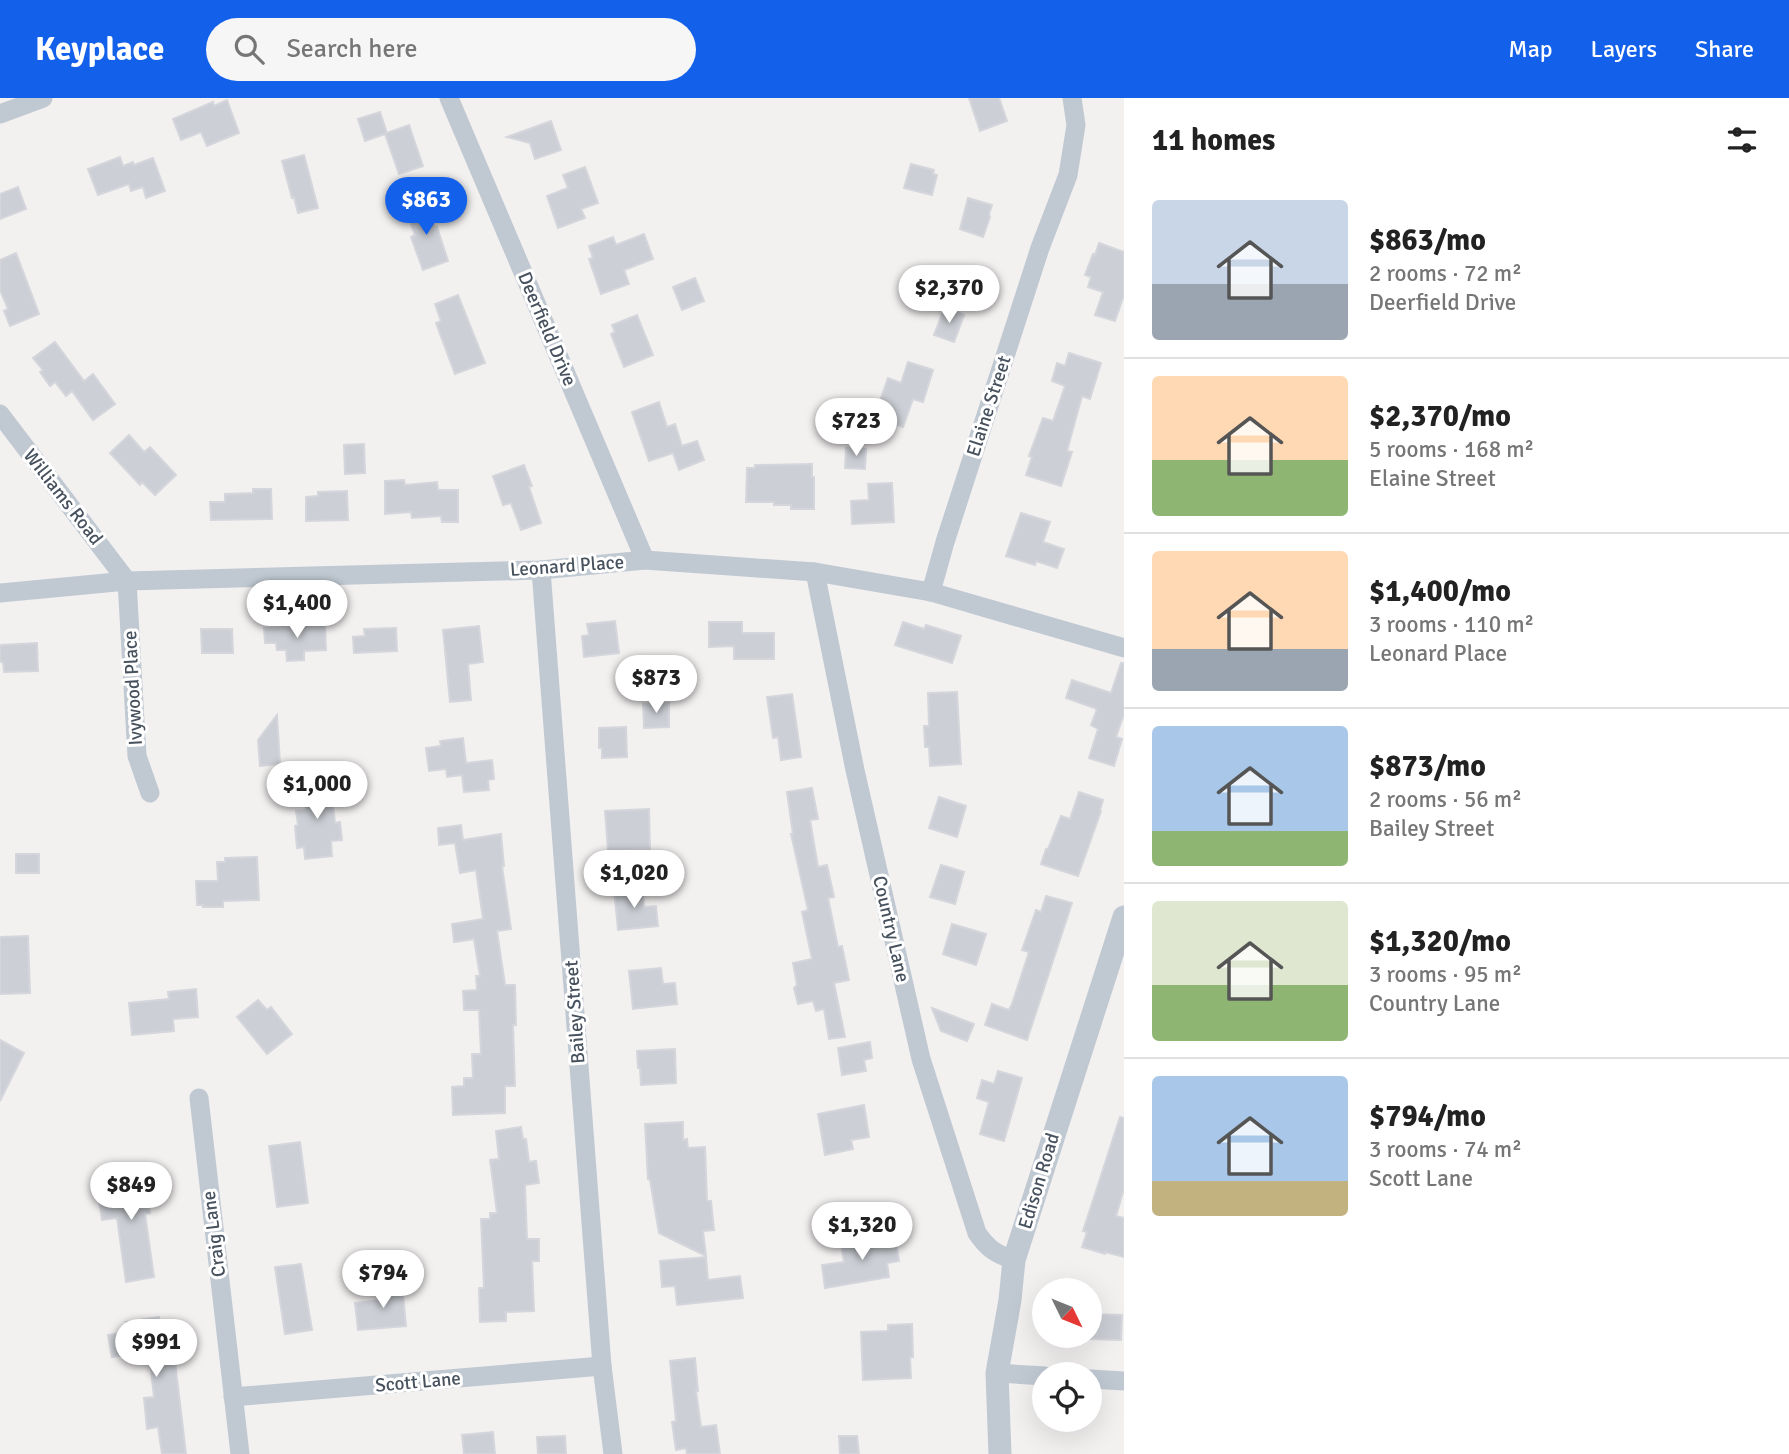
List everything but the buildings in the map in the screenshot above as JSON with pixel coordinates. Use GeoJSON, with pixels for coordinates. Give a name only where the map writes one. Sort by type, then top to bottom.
{"type":"FeatureCollection","features":[{"type":"Feature","properties":{"kind":"street"},"geometry":{"type":"LineString","coordinates":[[0,114],[43,98]]}},
{"type":"Feature","properties":{"kind":"street","name":"Deerfield Drive"},"geometry":{"type":"LineString","coordinates":[[449,98],[645,559]]}},
{"type":"Feature","properties":{"kind":"street","name":"Elaine Street"},"geometry":{"type":"LineString","coordinates":[[931,592],[1040,248],[1068,175],[1076,125],[1072,98]]}},
{"type":"Feature","properties":{"kind":"street","name":"Williams Road"},"geometry":{"type":"LineString","coordinates":[[0,414],[127,581]]}},
{"type":"Feature","properties":{"kind":"street","name":"Leonard Place"},"geometry":{"type":"LineString","coordinates":[[0,593],[127,581],[541,570],[645,559],[815,572],[931,592],[1124,648]]}},
{"type":"Feature","properties":{"kind":"street","name":"Bailey Street"},"geometry":{"type":"LineString","coordinates":[[541,570],[603,1366],[613,1454]]}},
{"type":"Feature","properties":{"kind":"street","name":"Country Lane"},"geometry":{"type":"LineString","coordinates":[[815,572],[855,770],[921,1059],[977,1233],[997,1254],[1014,1260]]}},
{"type":"Feature","properties":{"kind":"street","name":"Ivywood Place"},"geometry":{"type":"LineString","coordinates":[[127,581],[137,756],[150,793]]}},
{"type":"Feature","properties":{"kind":"street","name":"Edison Road"},"geometry":{"type":"LineString","coordinates":[[1000,1454],[997,1373],[1014,1260],[1124,917]]}},
{"type":"Feature","properties":{"kind":"street","name":"Craig Lane"},"geometry":{"type":"LineString","coordinates":[[199,1098],[240,1454]]}},
{"type":"Feature","properties":{"kind":"street","name":"Scott Lane"},"geometry":{"type":"LineString","coordinates":[[233,1397],[603,1366]]}},
{"type":"Feature","properties":{"kind":"street"},"geometry":{"type":"LineString","coordinates":[[997,1373],[1032,1375]]}},
{"type":"Feature","properties":{"kind":"street"},"geometry":{"type":"LineString","coordinates":[[1102,1380],[1124,1381]]}}]}
